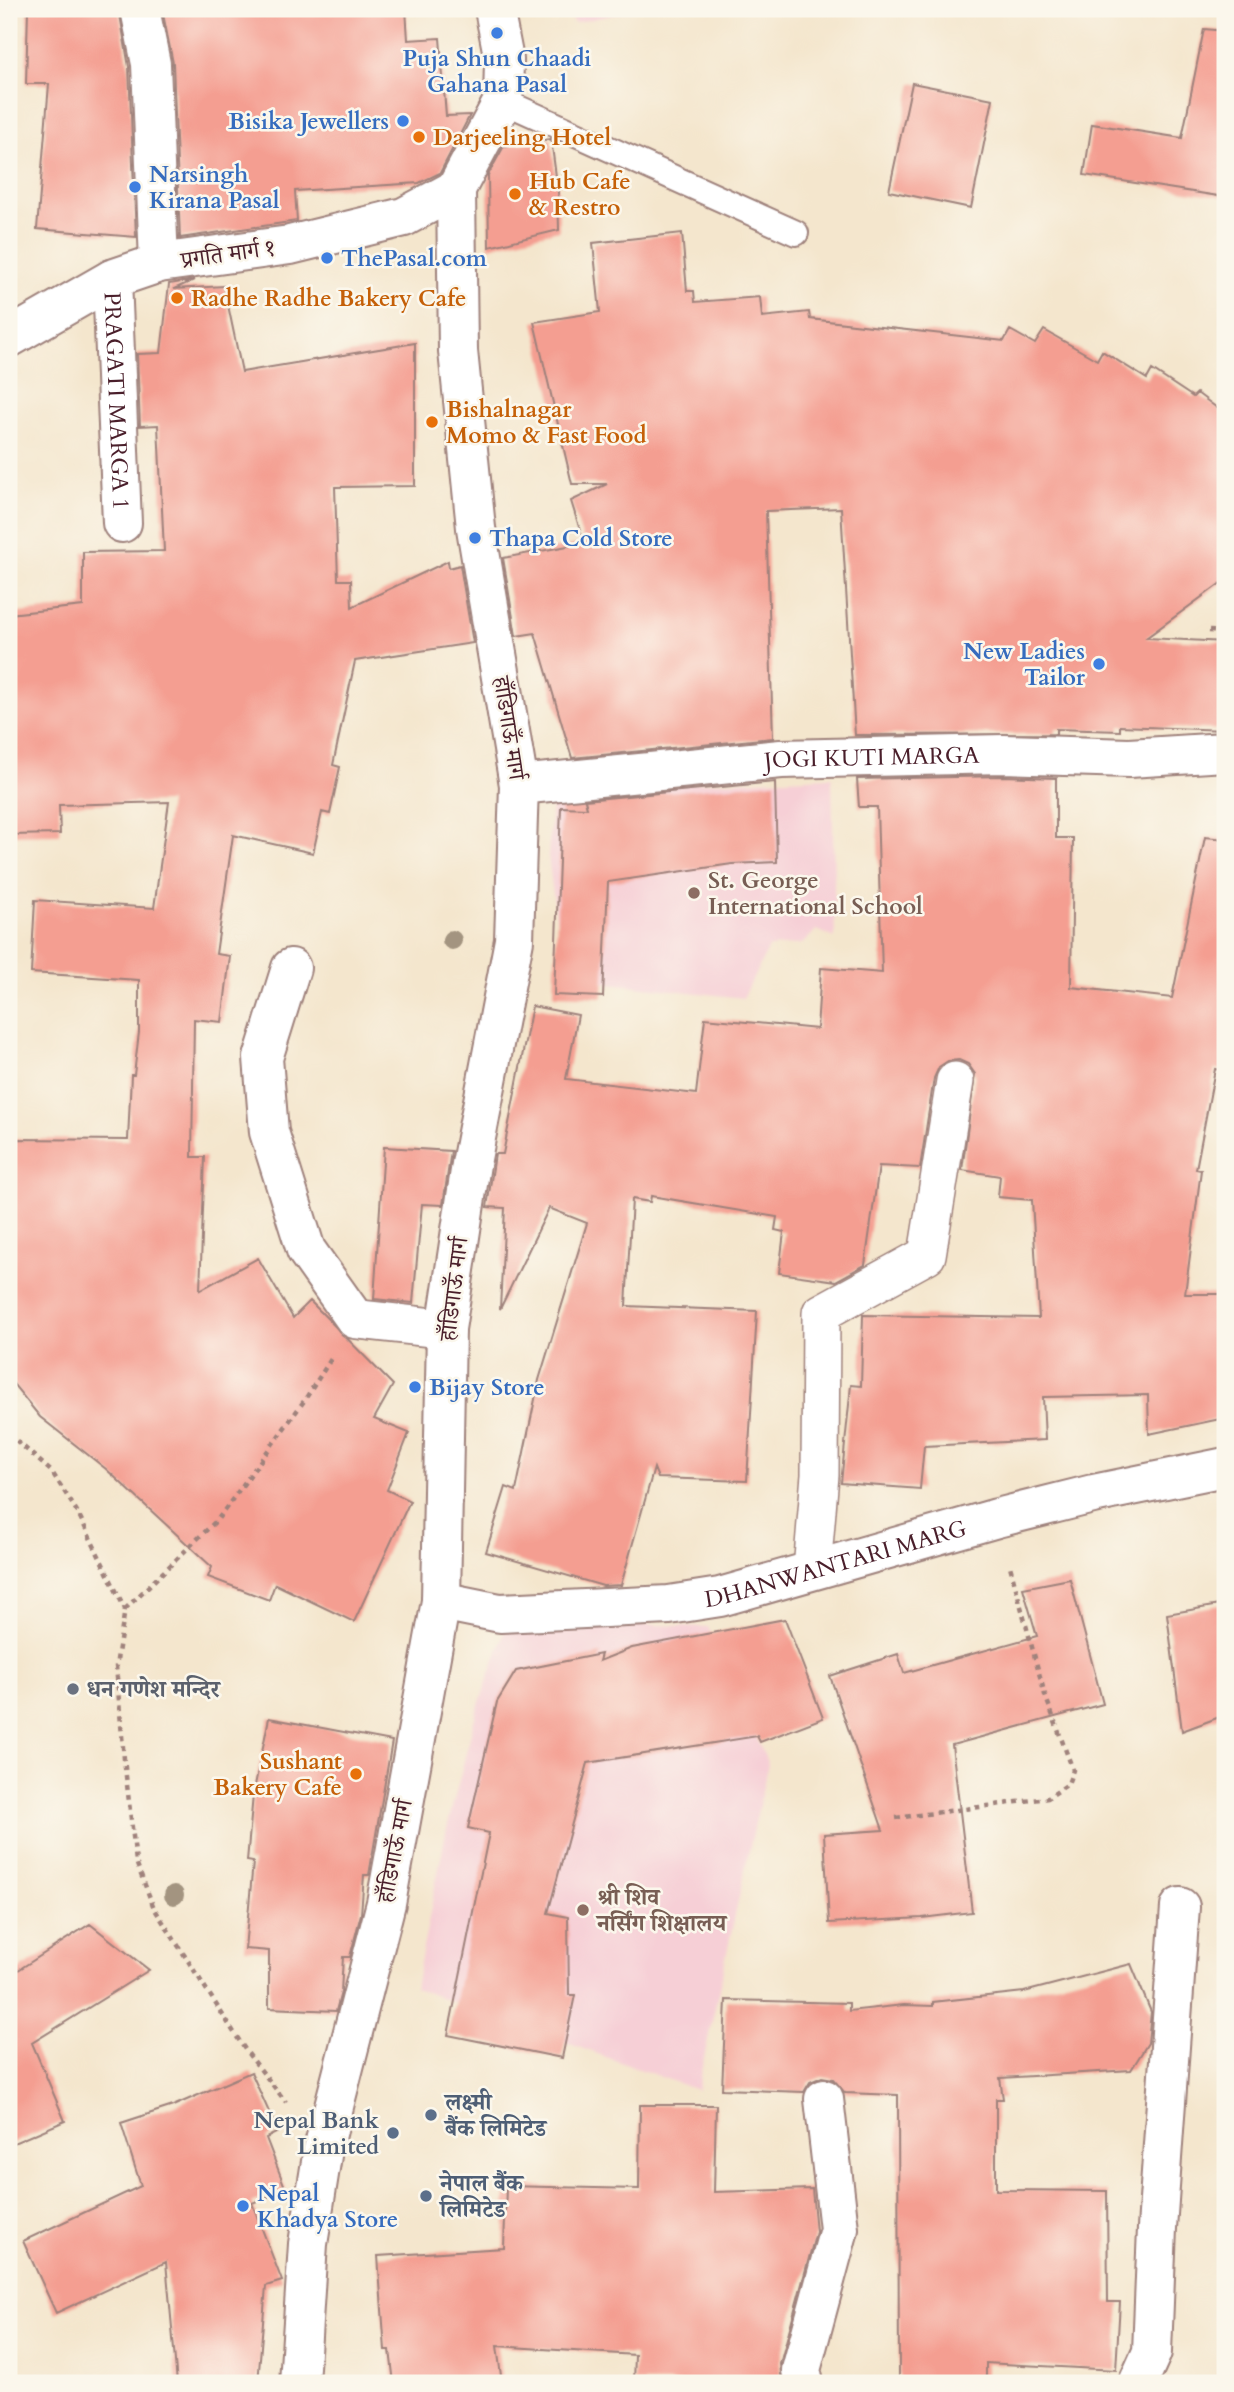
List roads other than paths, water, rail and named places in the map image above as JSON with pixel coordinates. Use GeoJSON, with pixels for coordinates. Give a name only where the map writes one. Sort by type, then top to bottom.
{"type":"FeatureCollection","features":[{"type":"Feature","properties":{"kind":"street"},"geometry":{"type":"LineString","coordinates":[[140,9],[152,64],[159,263]]}},
{"type":"Feature","properties":{"kind":"street"},"geometry":{"type":"LineString","coordinates":[[456,189],[503,101],[504,60],[494,9]]}},
{"type":"Feature","properties":{"kind":"street","name":"प्रगति मार्ग १"},"geometry":{"type":"LineString","coordinates":[[9,338],[112,279],[159,263],[303,242],[404,216],[456,189]]}},
{"type":"Feature","properties":{"kind":"street","name":"हाँडिगाऊँ मार्ग"},"geometry":{"type":"LineString","coordinates":[[299,2383],[308,2244],[323,2150],[386,1903],[440,1601],[446,1329],[471,1164],[514,940],[519,785],[476,528],[458,351],[456,189]]}},
{"type":"Feature","properties":{"kind":"street","name":"PRAGATI MARGA 1"},"geometry":{"type":"LineString","coordinates":[[112,279],[122,523]]}},
{"type":"Feature","properties":{"kind":"street","name":"JOGI KUTI MARGA"},"geometry":{"type":"LineString","coordinates":[[519,785],[781,759],[1004,754],[1129,758],[1225,752]]}},
{"type":"Feature","properties":{"kind":"street"},"geometry":{"type":"LineString","coordinates":[[291,968],[263,1058],[269,1132],[306,1250],[355,1319],[446,1329]]}},
{"type":"Feature","properties":{"kind":"street"},"geometry":{"type":"LineString","coordinates":[[812,1570],[820,1475],[821,1313],[927,1255],[955,1081]]}},
{"type":"Feature","properties":{"kind":"street","name":"DHANWANTARI MARG"},"geometry":{"type":"LineString","coordinates":[[440,1601],[499,1613],[669,1605],[720,1597],[997,1518],[1093,1494],[1225,1467]]}},
{"type":"Feature","properties":{"kind":"street"},"geometry":{"type":"LineString","coordinates":[[1138,2383],[1152,2352],[1157,2228],[1180,1907]]}},
{"type":"Feature","properties":{"kind":"street"},"geometry":{"type":"LineString","coordinates":[[804,2383],[802,2370],[839,2230],[824,2099]]}},
{"type":"Feature","properties":{"kind":"lane"},"geometry":{"type":"LineString","coordinates":[[503,101],[796,233]]}},
{"type":"Feature","properties":{"kind":"place","name":"Puja Shun Chaadi Gahana Pasal"},"geometry":{"type":"Point","coordinates":[497,33]}},
{"type":"Feature","properties":{"kind":"place","name":"Bisika Jewellers"},"geometry":{"type":"Point","coordinates":[403,121]}},
{"type":"Feature","properties":{"kind":"place","name":"Darjeeling Hotel"},"geometry":{"type":"Point","coordinates":[419,137]}},
{"type":"Feature","properties":{"kind":"place","name":"Narsingh Kirana Pasal"},"geometry":{"type":"Point","coordinates":[135,187]}},
{"type":"Feature","properties":{"kind":"place","name":"Hub Cafe & Restro"},"geometry":{"type":"Point","coordinates":[515,194]}},
{"type":"Feature","properties":{"kind":"place","name":"ThePasal.com"},"geometry":{"type":"Point","coordinates":[327,258]}},
{"type":"Feature","properties":{"kind":"place","name":"Radhe Radhe Bakery Cafe"},"geometry":{"type":"Point","coordinates":[177,298]}},
{"type":"Feature","properties":{"kind":"place","name":"Bishalnagar Momo & Fast Food"},"geometry":{"type":"Point","coordinates":[432,422]}},
{"type":"Feature","properties":{"kind":"place","name":"Thapa Cold Store"},"geometry":{"type":"Point","coordinates":[475,538]}},
{"type":"Feature","properties":{"kind":"place","name":"New Ladies Tailor"},"geometry":{"type":"Point","coordinates":[1099,664]}},
{"type":"Feature","properties":{"kind":"place","name":"St. George International School"},"geometry":{"type":"Point","coordinates":[694,893]}},
{"type":"Feature","properties":{"kind":"place","name":"Bijay Store"},"geometry":{"type":"Point","coordinates":[415,1387]}},
{"type":"Feature","properties":{"kind":"place","name":"धन गणेश मन्दिर"},"geometry":{"type":"Point","coordinates":[73,1689]}},
{"type":"Feature","properties":{"kind":"place","name":"Sushant Bakery Cafe"},"geometry":{"type":"Point","coordinates":[356,1774]}},
{"type":"Feature","properties":{"kind":"place","name":"श्री शिव नर्सिंग शिक्षालय"},"geometry":{"type":"Point","coordinates":[583,1910]}},
{"type":"Feature","properties":{"kind":"place","name":"लक्ष्मी बैंक लिमिटेड"},"geometry":{"type":"Point","coordinates":[431,2115]}},
{"type":"Feature","properties":{"kind":"place","name":"Nepal Bank Limited"},"geometry":{"type":"Point","coordinates":[393,2133]}},
{"type":"Feature","properties":{"kind":"place","name":"नेपाल बैंक लिमिटेड"},"geometry":{"type":"Point","coordinates":[426,2196]}},
{"type":"Feature","properties":{"kind":"place","name":"Nepal Khadya Store"},"geometry":{"type":"Point","coordinates":[243,2206]}}]}
